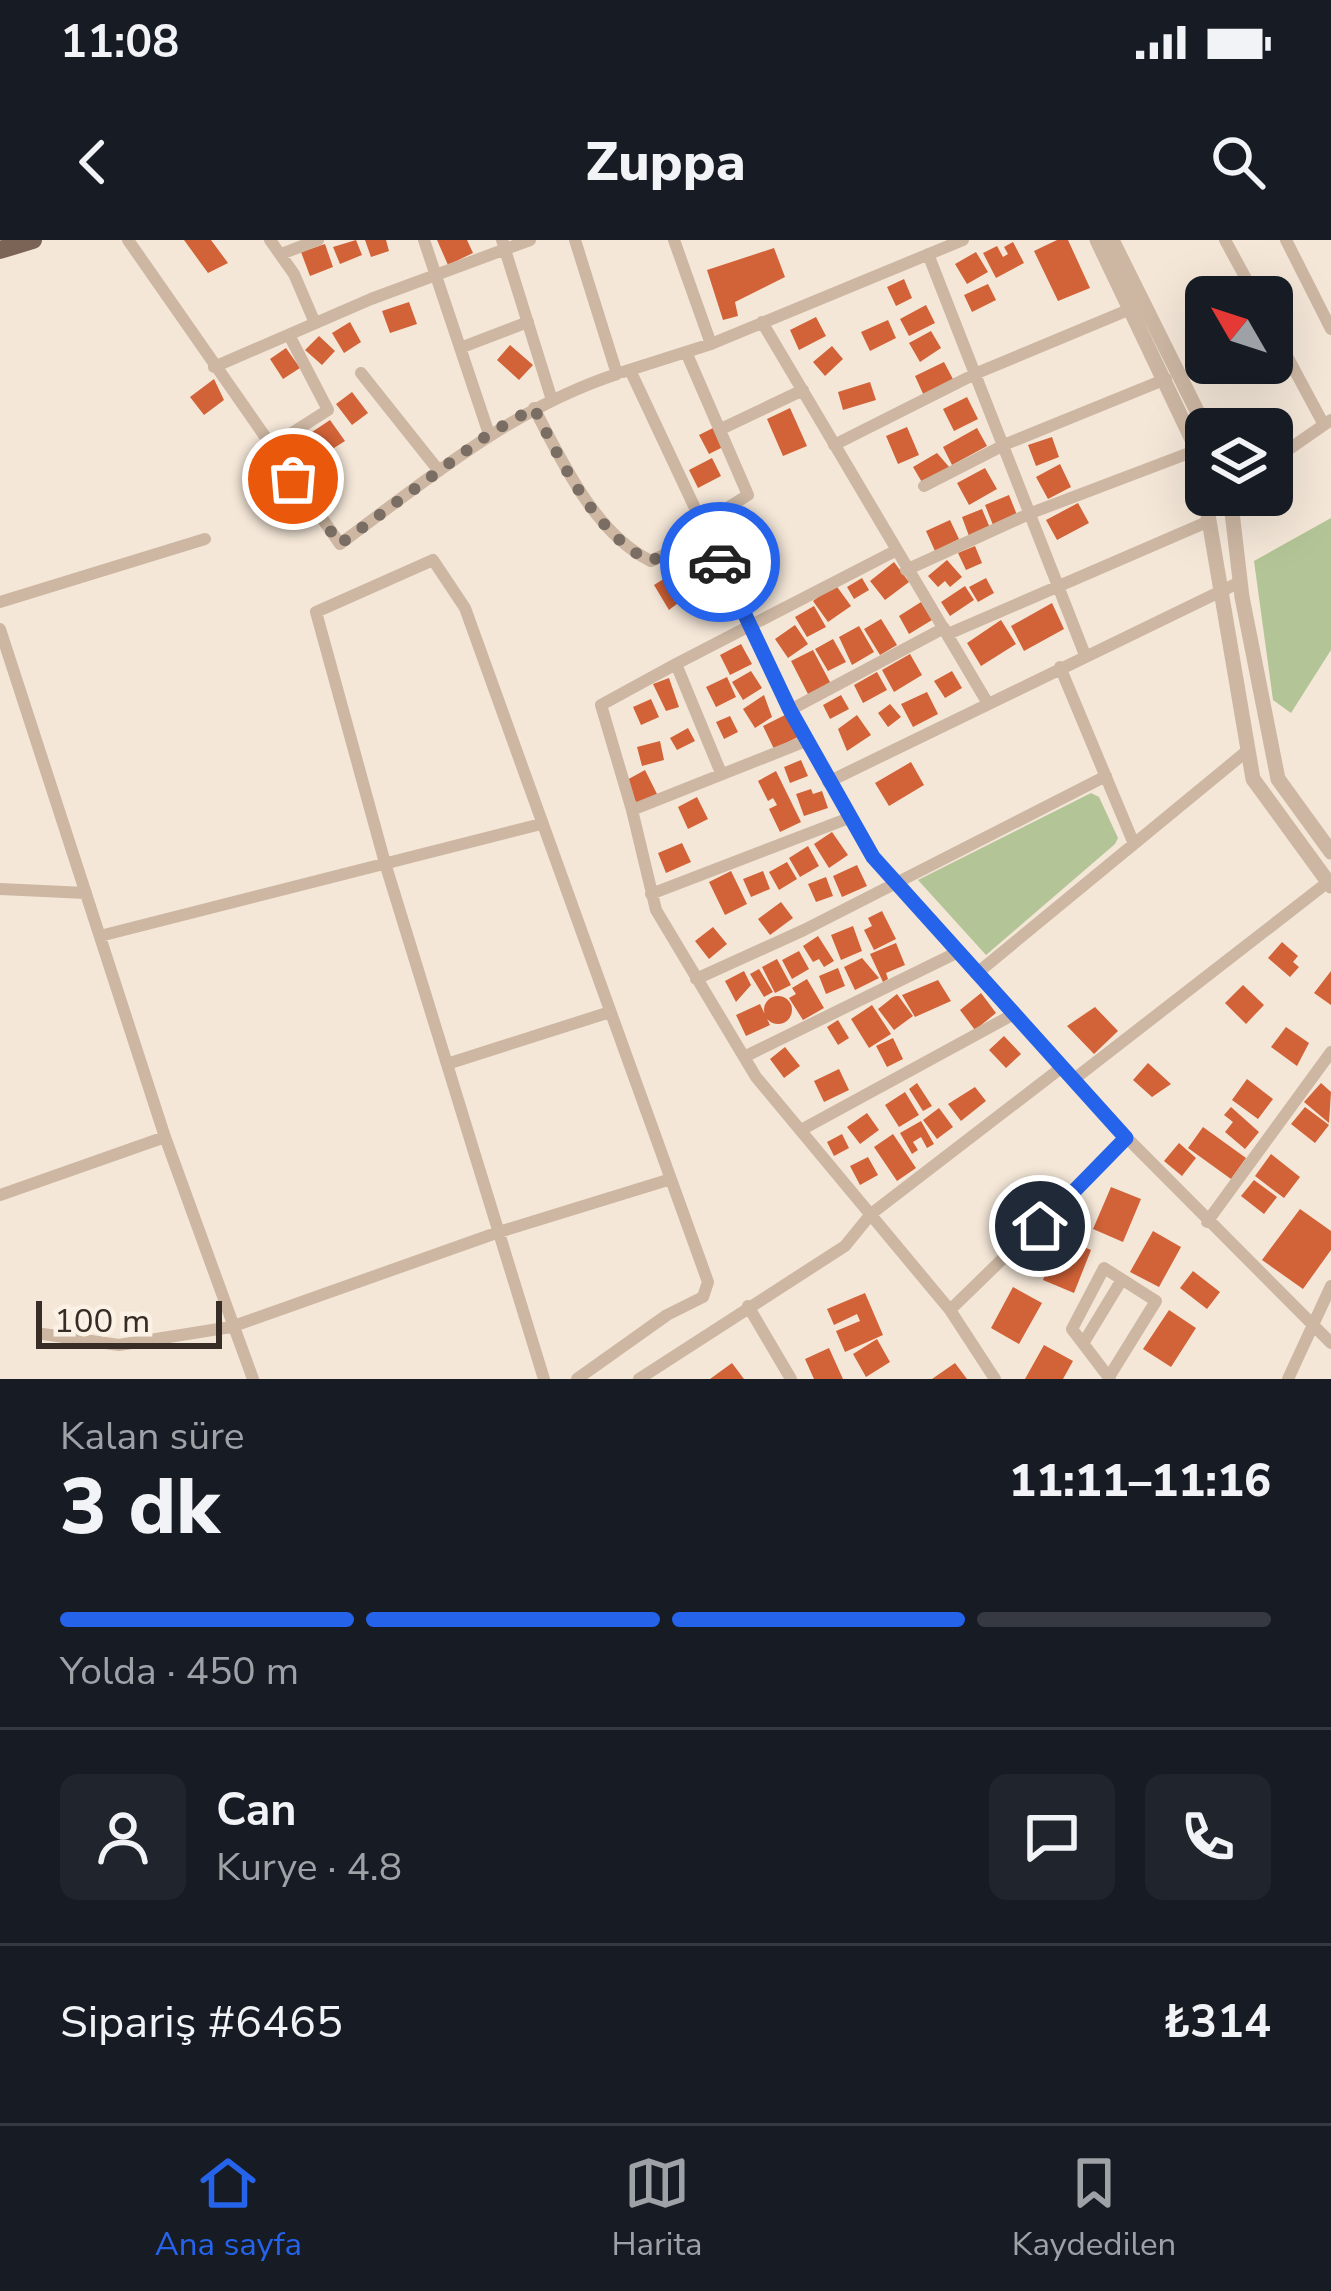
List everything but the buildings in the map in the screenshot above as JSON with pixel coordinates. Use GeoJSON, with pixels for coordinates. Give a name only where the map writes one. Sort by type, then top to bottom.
{"type":"FeatureCollection","features":[{"type":"Feature","properties":{"kind":"main road"},"geometry":{"type":"LineString","coordinates":[[0,250],[33,240]]}},
{"type":"Feature","properties":{"kind":"street"},"geometry":{"type":"LineString","coordinates":[[128,240],[340,544],[489,434],[551,397],[710,344],[963,240]]}},
{"type":"Feature","properties":{"kind":"street"},"geometry":{"type":"LineString","coordinates":[[270,240],[315,323]]}},
{"type":"Feature","properties":{"kind":"street"},"geometry":{"type":"LineString","coordinates":[[280,254],[318,240]]}},
{"type":"Feature","properties":{"kind":"street"},"geometry":{"type":"LineString","coordinates":[[424,240],[489,434]]}},
{"type":"Feature","properties":{"kind":"street"},"geometry":{"type":"LineString","coordinates":[[214,368],[503,245],[530,240]]}},
{"type":"Feature","properties":{"kind":"street"},"geometry":{"type":"LineString","coordinates":[[575,240],[623,372],[790,710],[849,818],[896,883],[1072,1080],[1207,1222],[1331,1342]]}},
{"type":"Feature","properties":{"kind":"street"},"geometry":{"type":"LineString","coordinates":[[674,240],[710,344]]}},
{"type":"Feature","properties":{"kind":"street"},"geometry":{"type":"LineString","coordinates":[[1097,240],[1185,423]]}},
{"type":"Feature","properties":{"kind":"street"},"geometry":{"type":"LineString","coordinates":[[1112,240],[1196,408]]}},
{"type":"Feature","properties":{"kind":"street"},"geometry":{"type":"LineString","coordinates":[[1225,240],[1245,276]]}},
{"type":"Feature","properties":{"kind":"street"},"geometry":{"type":"LineString","coordinates":[[1286,240],[1331,329]]}},
{"type":"Feature","properties":{"kind":"street"},"geometry":{"type":"LineString","coordinates":[[503,245],[551,397]]}},
{"type":"Feature","properties":{"kind":"street"},"geometry":{"type":"LineString","coordinates":[[928,254],[1085,655]]}},
{"type":"Feature","properties":{"kind":"street"},"geometry":{"type":"LineString","coordinates":[[834,445],[977,373],[1133,308]]}},
{"type":"Feature","properties":{"kind":"street"},"geometry":{"type":"LineString","coordinates":[[460,348],[528,322]]}},
{"type":"Feature","properties":{"kind":"street"},"geometry":{"type":"LineString","coordinates":[[762,322],[987,702]]}},
{"type":"Feature","properties":{"kind":"street"},"geometry":{"type":"LineString","coordinates":[[270,447],[328,410],[289,335]]}},
{"type":"Feature","properties":{"kind":"street"},"geometry":{"type":"LineString","coordinates":[[534,408],[557,453],[628,548],[650,561],[705,530],[748,495],[686,352]]}},
{"type":"Feature","properties":{"kind":"street"},"geometry":{"type":"LineString","coordinates":[[1293,363],[1328,422],[1293,446]]}},
{"type":"Feature","properties":{"kind":"street"},"geometry":{"type":"LineString","coordinates":[[362,373],[439,470]]}},
{"type":"Feature","properties":{"kind":"street"},"geometry":{"type":"LineString","coordinates":[[924,486],[1006,444],[1166,379]]}},
{"type":"Feature","properties":{"kind":"street"},"geometry":{"type":"LineString","coordinates":[[721,430],[803,390]]}},
{"type":"Feature","properties":{"kind":"street"},"geometry":{"type":"LineString","coordinates":[[906,570],[1031,512],[1185,454]]}},
{"type":"Feature","properties":{"kind":"street"},"geometry":{"type":"LineString","coordinates":[[1072,1080],[1330,884],[1260,795],[1246,751],[1206,516]]}},
{"type":"Feature","properties":{"kind":"street"},"geometry":{"type":"LineString","coordinates":[[1232,516],[1240,582],[1278,779],[1331,852]]}},
{"type":"Feature","properties":{"kind":"street"},"geometry":{"type":"LineString","coordinates":[[790,710],[946,631],[1207,522]]}},
{"type":"Feature","properties":{"kind":"street"},"geometry":{"type":"LineString","coordinates":[[0,602],[205,539]]}},
{"type":"Feature","properties":{"kind":"street"},"geometry":{"type":"LineString","coordinates":[[895,551],[749,622],[601,705],[651,894],[697,979],[744,1058],[950,1310],[994,1379]]}},
{"type":"Feature","properties":{"kind":"street"},"geometry":{"type":"LineString","coordinates":[[544,1379],[385,863],[316,612],[433,560],[465,608],[708,1282],[703,1297],[667,1315],[577,1379]]}},
{"type":"Feature","properties":{"kind":"street"},"geometry":{"type":"LineString","coordinates":[[828,782],[1240,582]]}},
{"type":"Feature","properties":{"kind":"street"},"geometry":{"type":"LineString","coordinates":[[0,628],[165,1137],[231,1327],[254,1379]]}},
{"type":"Feature","properties":{"kind":"street"},"geometry":{"type":"LineString","coordinates":[[676,664],[721,773]]}},
{"type":"Feature","properties":{"kind":"street"},"geometry":{"type":"LineString","coordinates":[[1060,667],[1134,844]]}},
{"type":"Feature","properties":{"kind":"street"},"geometry":{"type":"LineString","coordinates":[[632,810],[806,741]]}},
{"type":"Feature","properties":{"kind":"street"},"geometry":{"type":"LineString","coordinates":[[976,974],[1246,751]]}},
{"type":"Feature","properties":{"kind":"street"},"geometry":{"type":"LineString","coordinates":[[697,979],[1106,776]]}},
{"type":"Feature","properties":{"kind":"street"},"geometry":{"type":"LineString","coordinates":[[651,894],[849,818]]}},
{"type":"Feature","properties":{"kind":"street"},"geometry":{"type":"LineString","coordinates":[[100,936],[541,824]]}},
{"type":"Feature","properties":{"kind":"street"},"geometry":{"type":"LineString","coordinates":[[0,890],[86,892]]}},
{"type":"Feature","properties":{"kind":"street"},"geometry":{"type":"LineString","coordinates":[[744,1058],[956,952]]}},
{"type":"Feature","properties":{"kind":"street"},"geometry":{"type":"LineString","coordinates":[[447,1064],[610,1012]]}},
{"type":"Feature","properties":{"kind":"street"},"geometry":{"type":"LineString","coordinates":[[801,1130],[1014,1014]]}},
{"type":"Feature","properties":{"kind":"street"},"geometry":{"type":"LineString","coordinates":[[1207,1222],[1331,1052]]}},
{"type":"Feature","properties":{"kind":"street"},"geometry":{"type":"LineString","coordinates":[[639,1379],[844,1246],[871,1214],[1061,1068]]}},
{"type":"Feature","properties":{"kind":"street"},"geometry":{"type":"LineString","coordinates":[[0,1195],[165,1137]]}},
{"type":"Feature","properties":{"kind":"street"},"geometry":{"type":"LineString","coordinates":[[950,1310],[1126,1138]]}},
{"type":"Feature","properties":{"kind":"street"},"geometry":{"type":"LineString","coordinates":[[43,1334],[118,1345],[231,1327],[499,1232],[671,1179]]}},
{"type":"Feature","properties":{"kind":"street"},"geometry":{"type":"LineString","coordinates":[[1105,1268],[1156,1301],[1110,1378],[1084,1342],[1072,1329],[1105,1268]]}},
{"type":"Feature","properties":{"kind":"street"},"geometry":{"type":"LineString","coordinates":[[1084,1342],[1121,1281]]}},
{"type":"Feature","properties":{"kind":"street"},"geometry":{"type":"LineString","coordinates":[[1288,1379],[1331,1286]]}},
{"type":"Feature","properties":{"kind":"street"},"geometry":{"type":"LineString","coordinates":[[748,1306],[791,1379]]}},
{"type":"Feature","properties":{"kind":"green space"},"geometry":{"type":"Polygon","coordinates":[[[1331,518],[1331,650],[1291,713],[1273,700],[1254,561],[1331,518]]]}},
{"type":"Feature","properties":{"kind":"green space"},"geometry":{"type":"Polygon","coordinates":[[[1091,793],[1099,797],[1118,838],[1115,844],[986,955],[918,880],[1091,793]]]}},
{"type":"Feature","properties":{"kind":"way so far"},"geometry":{"type":"LineString","coordinates":[[293,479],[340,544],[489,434],[534,408],[557,453],[614,536],[628,548],[650,561],[707,536],[720,562]]}},
{"type":"Feature","properties":{"kind":"route"},"geometry":{"type":"LineString","coordinates":[[720,562],[790,710],[873,857],[1126,1138],[1040,1226]]}}]}
